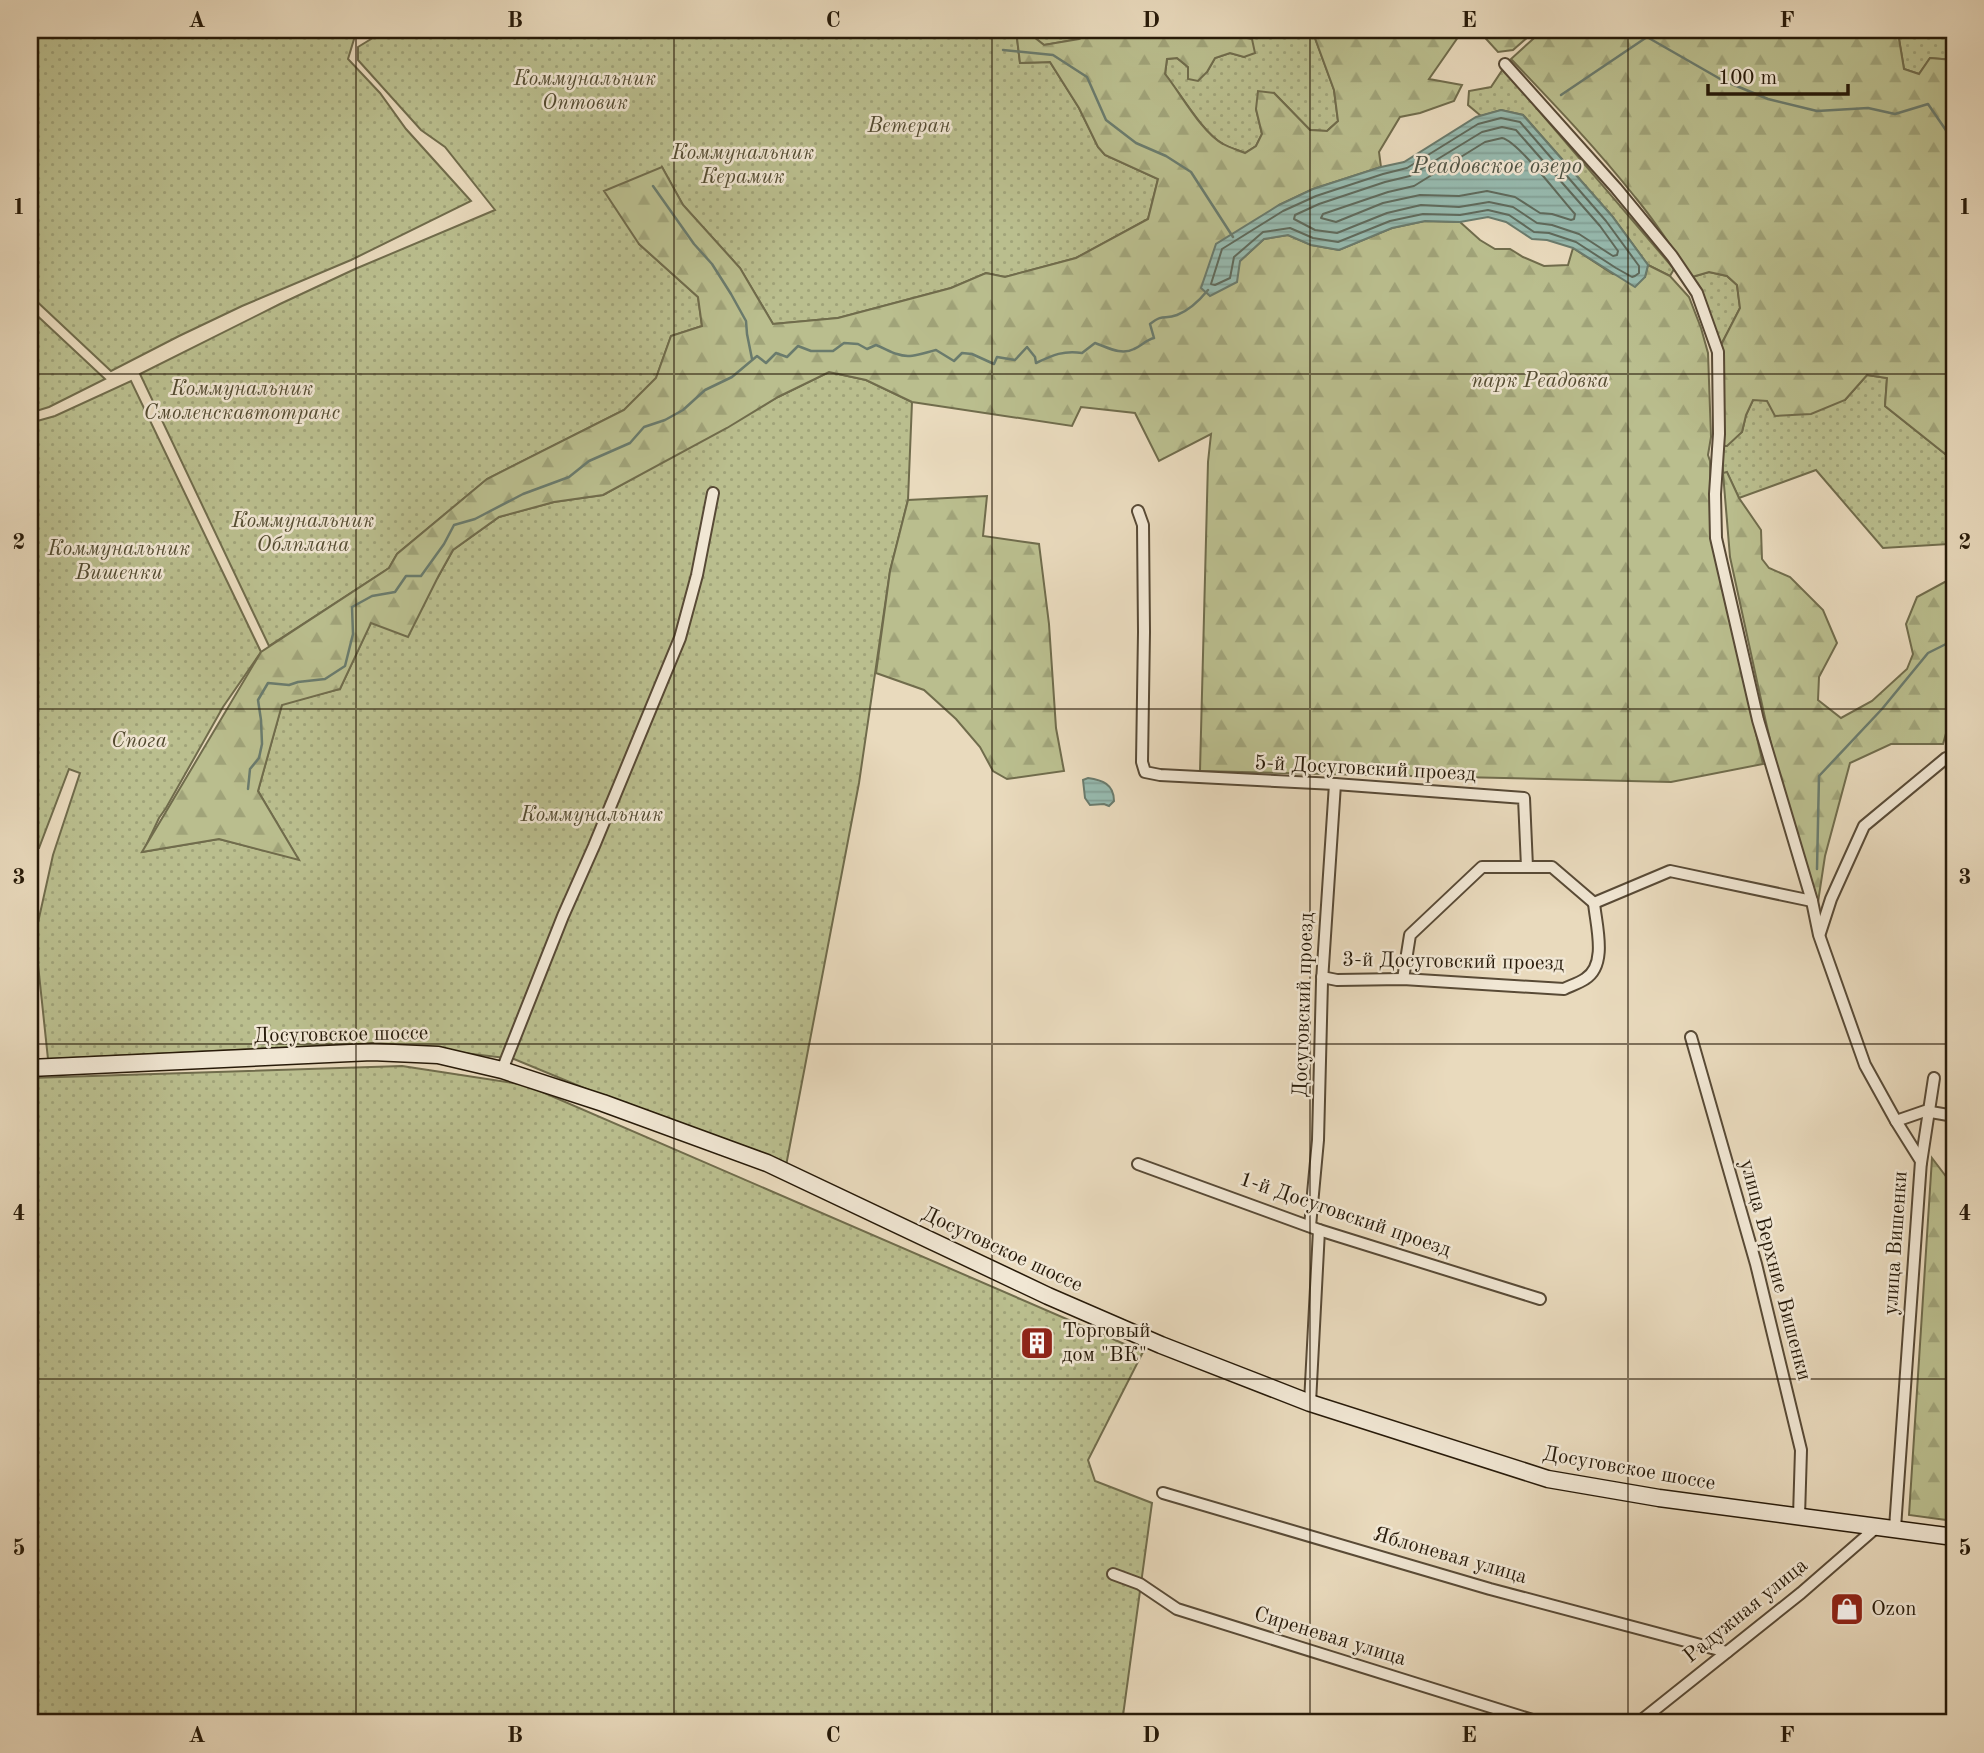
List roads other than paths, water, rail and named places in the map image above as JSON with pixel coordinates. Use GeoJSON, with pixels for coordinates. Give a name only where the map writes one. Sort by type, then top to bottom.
{"type":"FeatureCollection","features":[{"type":"Feature","properties":{"kind":"main road","name":"Досуговское шоссе"},"geometry":{"type":"LineString","coordinates":[[30,1068],[372,1052],[438,1055],[502,1070],[603,1103],[767,1163],[1061,1301],[1161,1345],[1310,1403],[1548,1479],[1660,1498],[1954,1537]]}},
{"type":"Feature","properties":{"kind":"street","name":"улица Вишенки"},"geometry":{"type":"LineString","coordinates":[[1505,64],[1616,188],[1672,256],[1697,293],[1718,352],[1716,538],[1758,720],[1812,901],[1819,935],[1865,1065],[1921,1163],[1895,1528]]}},
{"type":"Feature","properties":{"kind":"street"},"geometry":{"type":"LineString","coordinates":[[502,1070],[558,928],[680,638],[697,575],[712,493]]}},
{"type":"Feature","properties":{"kind":"street","name":"5-й Досуговский проезд"},"geometry":{"type":"LineString","coordinates":[[1138,511],[1143,525],[1142,762],[1145,772],[1524,798],[1527,867]]}},
{"type":"Feature","properties":{"kind":"street"},"geometry":{"type":"LineString","coordinates":[[1819,935],[1831,899],[1864,826],[1946,758],[1954,767]]}},
{"type":"Feature","properties":{"kind":"street","name":"Досуговский проезд"},"geometry":{"type":"LineString","coordinates":[[1310,1403],[1322,977],[1335,784]]}},
{"type":"Feature","properties":{"kind":"street"},"geometry":{"type":"LineString","coordinates":[[1404,979],[1410,935],[1482,867],[1552,867],[1594,903],[1670,871],[1812,901]]}},
{"type":"Feature","properties":{"kind":"street","name":"3-й Досуговский проезд"},"geometry":{"type":"LineString","coordinates":[[1322,977],[1336,980],[1404,979],[1564,989],[1587,978],[1597,965],[1599,947],[1594,903]]}},
{"type":"Feature","properties":{"kind":"street","name":"улица Верхние Вишенки"},"geometry":{"type":"LineString","coordinates":[[1691,1037],[1756,1264],[1801,1450],[1799,1516]]}},
{"type":"Feature","properties":{"kind":"street"},"geometry":{"type":"LineString","coordinates":[[1921,1163],[1934,1078]]}},
{"type":"Feature","properties":{"kind":"street"},"geometry":{"type":"LineString","coordinates":[[1896,1121],[1928,1111],[1954,1116]]}},
{"type":"Feature","properties":{"kind":"street","name":"1-й Досуговский проезд"},"geometry":{"type":"LineString","coordinates":[[1138,1164],[1315,1228],[1541,1299]]}},
{"type":"Feature","properties":{"kind":"street","name":"Яблоневая улица"},"geometry":{"type":"LineString","coordinates":[[1163,1493],[1490,1589],[1727,1652]]}},
{"type":"Feature","properties":{"kind":"street","name":"Радужная улица"},"geometry":{"type":"LineString","coordinates":[[1638,1723],[1801,1593],[1878,1526]]}},
{"type":"Feature","properties":{"kind":"street","name":"Сиреневая улица"},"geometry":{"type":"LineString","coordinates":[[1113,1574],[1140,1584],[1177,1609],[1542,1723]]}},
{"type":"Feature","properties":{"kind":"water","name":"Реадовское озеро"},"geometry":{"type":"Polygon","coordinates":[[[1501,110],[1523,115],[1612,216],[1648,265],[1645,277],[1635,287],[1573,248],[1547,240],[1532,239],[1506,222],[1488,217],[1460,222],[1425,221],[1392,228],[1339,250],[1311,245],[1288,235],[1264,239],[1240,261],[1237,282],[1210,296],[1201,288],[1216,244],[1279,205],[1313,189],[1404,162],[1476,117],[1501,110]]]}},
{"type":"Feature","properties":{"kind":"water"},"geometry":{"type":"Polygon","coordinates":[[[1088,778],[1102,782],[1112,791],[1114,801],[1109,806],[1090,805],[1085,798],[1083,780],[1088,778]]]}},
{"type":"Feature","properties":{"kind":"waterway"},"geometry":{"type":"LineString","coordinates":[[1646,30],[1647,37],[1722,80],[1768,99],[1817,111],[1868,108],[1895,114],[1928,104],[1954,142]]}},
{"type":"Feature","properties":{"kind":"waterway"},"geometry":{"type":"LineString","coordinates":[[1561,95],[1647,37]]}},
{"type":"Feature","properties":{"kind":"waterway"},"geometry":{"type":"LineString","coordinates":[[1003,50],[1053,55],[1087,77],[1106,120],[1136,143],[1166,156],[1191,172],[1233,237]]}},
{"type":"Feature","properties":{"kind":"waterway"},"geometry":{"type":"LineString","coordinates":[[653,186],[694,244],[712,264],[731,294],[746,321],[752,359]]}},
{"type":"Feature","properties":{"kind":"waterway"},"geometry":{"type":"LineString","coordinates":[[248,789],[250,769],[259,758],[262,744],[258,700],[268,683],[289,685],[325,679],[345,666],[353,634],[352,607],[372,596],[395,592],[406,576],[421,576],[454,525],[475,519],[523,494],[569,477],[589,461],[630,443],[644,427],[683,410],[705,390],[732,377],[757,356],[766,363],[776,353],[787,357],[798,346],[811,351],[833,351],[844,343],[858,344],[867,349],[876,345],[907,356],[936,350],[954,361],[962,353],[972,354],[994,364],[997,357],[1015,360],[1027,347],[1036,363],[1059,354],[1082,353],[1095,343],[1124,352],[1154,338],[1150,324],[1186,311],[1208,290]]}},
{"type":"Feature","properties":{"kind":"waterway"},"geometry":{"type":"LineString","coordinates":[[1817,869],[1819,776],[1882,709],[1928,653],[1954,640]]}},
{"type":"Feature","properties":{"kind":"place","name":"Торговый дом \"ВК\""},"geometry":{"type":"Point","coordinates":[1037,1343]}},
{"type":"Feature","properties":{"kind":"place","name":"Ozon"},"geometry":{"type":"Point","coordinates":[1847,1609]}},
{"type":"Feature","properties":{"kind":"park label","name":"Коммунальник Оптовик"},"geometry":{"type":"Point","coordinates":[585,91]}},
{"type":"Feature","properties":{"kind":"park label","name":"Ветеран"},"geometry":{"type":"Point","coordinates":[909,126]}},
{"type":"Feature","properties":{"kind":"park label","name":"Коммунальник Керамик"},"geometry":{"type":"Point","coordinates":[743,165]}},
{"type":"Feature","properties":{"kind":"park label","name":"парк Реадовка"},"geometry":{"type":"Point","coordinates":[1540,381]}},
{"type":"Feature","properties":{"kind":"park label","name":"Коммунальник Смоленскавтотранс"},"geometry":{"type":"Point","coordinates":[242,401]}},
{"type":"Feature","properties":{"kind":"park label","name":"Коммунальник Облплана"},"geometry":{"type":"Point","coordinates":[303,533]}},
{"type":"Feature","properties":{"kind":"park label","name":"Коммунальник Вишенки"},"geometry":{"type":"Point","coordinates":[119,561]}},
{"type":"Feature","properties":{"kind":"park label","name":"Спога"},"geometry":{"type":"Point","coordinates":[139,741]}},
{"type":"Feature","properties":{"kind":"park label","name":"Коммунальник"},"geometry":{"type":"Point","coordinates":[592,815]}}]}
